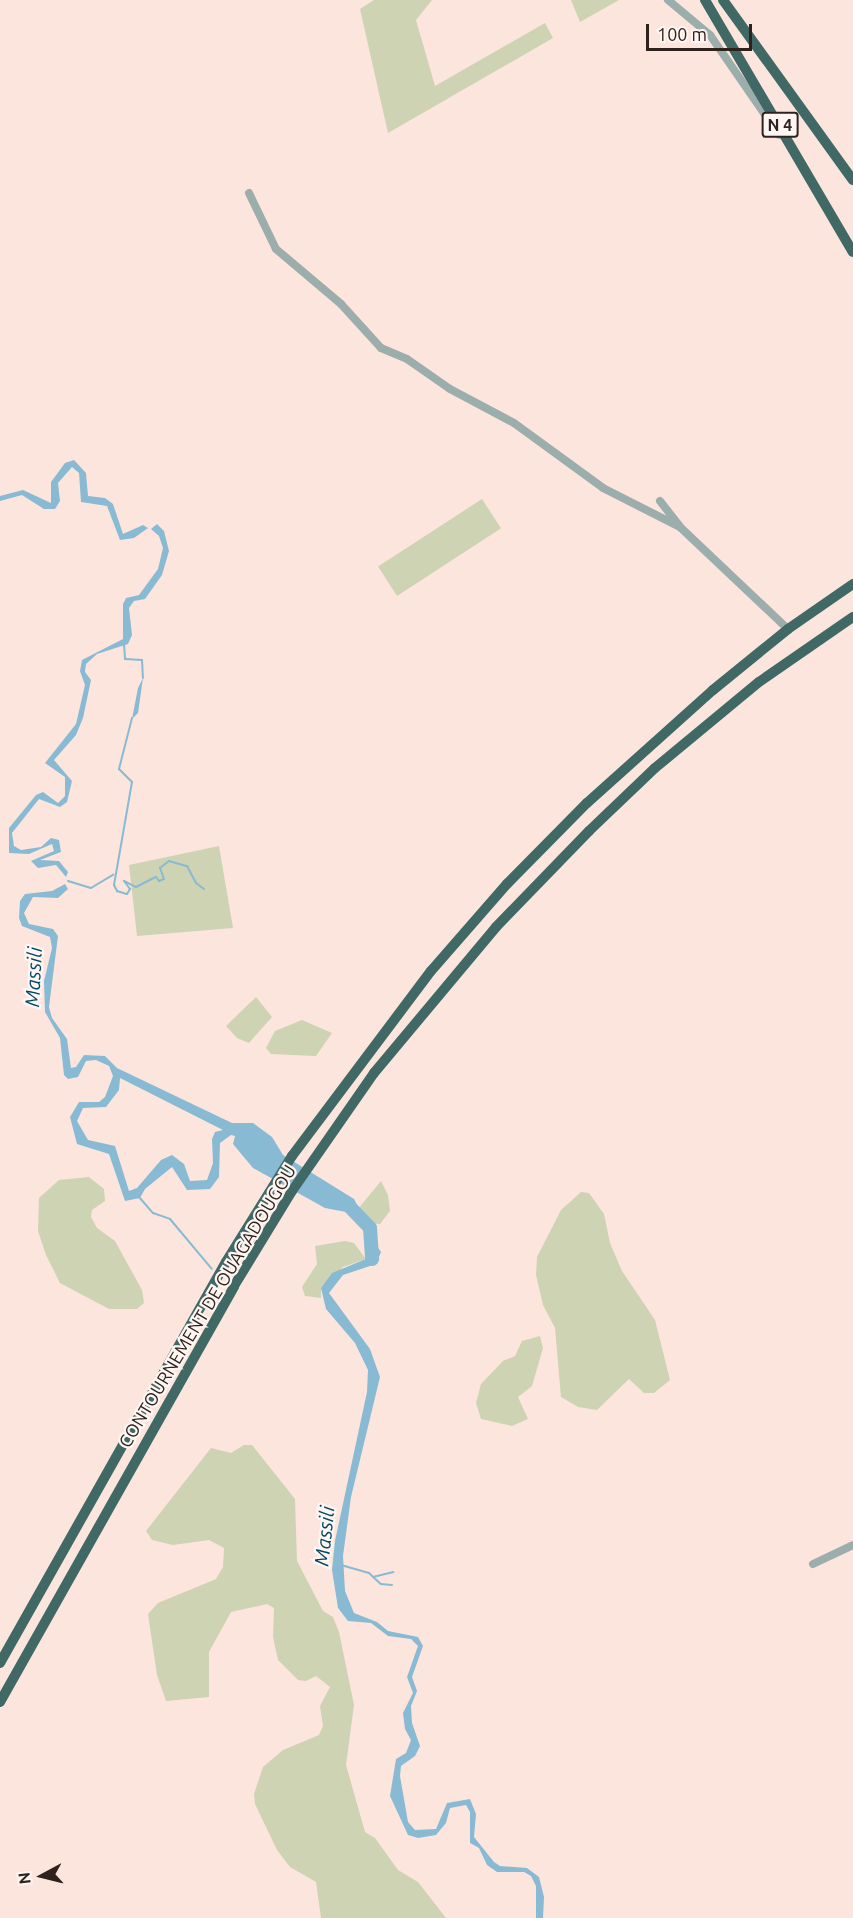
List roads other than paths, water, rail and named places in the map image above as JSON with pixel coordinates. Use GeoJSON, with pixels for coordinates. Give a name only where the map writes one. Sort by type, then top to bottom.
{"type":"FeatureCollection","features":[{"type":"Feature","properties":{"kind":"highway","name":"N 4"},"geometry":{"type":"LineString","coordinates":[[705,0],[853,252]]}},
{"type":"Feature","properties":{"kind":"highway","name":"N 4"},"geometry":{"type":"LineString","coordinates":[[723,0],[853,180]]}},
{"type":"Feature","properties":{"kind":"highway","name":"CONTOURNEMENT DE OUAGADOUGOU"},"geometry":{"type":"LineString","coordinates":[[0,1663],[226,1262],[292,1156],[431,971],[507,884],[634,760],[788,629],[853,584]]}},
{"type":"Feature","properties":{"kind":"highway","name":"CONTOURNEMENT DE OUAGADOUGOU"},"geometry":{"type":"LineString","coordinates":[[0,1702],[79,1557],[292,1191],[411,1027],[534,885],[655,768],[759,682],[853,617]]}},
{"type":"Feature","properties":{"kind":"street"},"geometry":{"type":"LineString","coordinates":[[668,0],[710,35],[779,135]]}},
{"type":"Feature","properties":{"kind":"street"},"geometry":{"type":"LineString","coordinates":[[249,193],[276,249],[341,304],[381,348],[408,359],[450,389],[514,423],[603,488],[680,527]]}},
{"type":"Feature","properties":{"kind":"street"},"geometry":{"type":"LineString","coordinates":[[660,501],[680,527],[788,629]]}},
{"type":"Feature","properties":{"kind":"street"},"geometry":{"type":"LineString","coordinates":[[813,1564],[853,1545]]}},
{"type":"Feature","properties":{"kind":"water"},"geometry":{"type":"Polygon","coordinates":[[[74,460],[86,473],[88,496],[105,498],[113,504],[123,534],[143,525],[148,528],[134,538],[120,540],[107,506],[81,502],[79,473],[72,467],[58,483],[60,501],[55,509],[44,509],[22,495],[0,501],[0,496],[23,490],[51,503],[51,482],[65,463],[74,460]]]}},
{"type":"Feature","properties":{"kind":"water"},"geometry":{"type":"Polygon","coordinates":[[[157,524],[164,531],[169,551],[162,575],[145,599],[134,601],[129,608],[132,635],[128,644],[97,654],[86,664],[85,672],[91,680],[83,718],[76,735],[54,760],[72,781],[67,802],[60,807],[39,799],[12,833],[14,846],[21,850],[41,847],[51,838],[59,840],[61,852],[40,860],[59,861],[68,872],[66,877],[56,865],[38,868],[31,861],[54,851],[52,844],[29,854],[9,853],[9,828],[36,795],[43,792],[58,803],[65,796],[65,777],[45,763],[76,724],[85,685],[80,671],[82,660],[123,639],[123,604],[126,598],[139,595],[158,569],[163,548],[159,536],[151,529],[157,524]]]}},
{"type":"Feature","properties":{"kind":"water"},"geometry":{"type":"Polygon","coordinates":[[[143,678],[138,713],[132,719],[138,688],[143,678]]]}},
{"type":"Feature","properties":{"kind":"water"},"geometry":{"type":"Polygon","coordinates":[[[65,884],[68,889],[58,898],[33,897],[24,913],[29,924],[53,929],[58,936],[49,1007],[52,1018],[67,1039],[71,1068],[76,1067],[84,1055],[105,1056],[117,1068],[232,1123],[253,1123],[272,1137],[283,1155],[354,1199],[362,1215],[325,1208],[253,1168],[233,1144],[235,1136],[231,1135],[220,1143],[219,1177],[210,1189],[187,1190],[172,1167],[145,1189],[140,1198],[125,1201],[109,1154],[77,1144],[70,1117],[79,1102],[99,1102],[105,1097],[113,1076],[109,1066],[96,1060],[86,1061],[78,1077],[68,1079],[64,1075],[60,1038],[45,1012],[44,981],[52,948],[50,937],[22,926],[19,918],[20,901],[25,894],[52,891],[65,884]],[[120,1078],[119,1090],[106,1107],[83,1108],[77,1121],[88,1140],[115,1146],[129,1191],[137,1188],[161,1160],[172,1155],[184,1164],[190,1181],[207,1180],[213,1163],[212,1139],[215,1132],[223,1130],[120,1078]]]}},
{"type":"Feature","properties":{"kind":"water"},"geometry":{"type":"Polygon","coordinates":[[[374,1242],[381,1252],[376,1264],[343,1275],[329,1293],[370,1349],[380,1377],[351,1497],[343,1556],[345,1591],[354,1613],[377,1622],[388,1631],[418,1637],[423,1646],[412,1677],[417,1691],[411,1706],[412,1723],[420,1746],[415,1756],[401,1766],[400,1776],[408,1822],[415,1830],[436,1829],[447,1803],[470,1799],[476,1814],[474,1837],[494,1862],[500,1866],[527,1868],[539,1877],[544,1897],[543,1918],[536,1918],[536,1886],[531,1876],[524,1872],[497,1872],[487,1865],[479,1848],[470,1843],[470,1812],[466,1805],[450,1808],[446,1823],[436,1835],[418,1838],[408,1835],[390,1796],[396,1759],[406,1753],[411,1740],[405,1729],[403,1713],[413,1693],[407,1677],[418,1646],[411,1639],[388,1636],[371,1623],[348,1621],[338,1608],[332,1570],[335,1541],[367,1392],[368,1370],[355,1343],[326,1309],[321,1288],[332,1273],[366,1259],[370,1244],[374,1242]]]}},
{"type":"Feature","properties":{"kind":"waterway"},"geometry":{"type":"LineString","coordinates":[[124,644],[125,659],[142,660],[143,678]]}},
{"type":"Feature","properties":{"kind":"waterway"},"geometry":{"type":"LineString","coordinates":[[132,718],[119,769],[132,782],[114,885],[117,891],[127,894],[130,889],[124,881],[136,887],[156,877],[159,881],[164,879],[160,868],[169,861],[187,866],[196,883],[204,889]]}},
{"type":"Feature","properties":{"kind":"waterway"},"geometry":{"type":"LineString","coordinates":[[68,881],[91,888],[113,875]]}},
{"type":"Feature","properties":{"kind":"waterway"},"geometry":{"type":"LineString","coordinates":[[139,1197],[153,1213],[170,1219],[212,1269]]}},
{"type":"Feature","properties":{"kind":"waterway","name":"Massili"},"geometry":{"type":"LineString","coordinates":[[347,1204],[370,1228],[372,1259]]}},
{"type":"Feature","properties":{"kind":"waterway"},"geometry":{"type":"LineString","coordinates":[[341,1565],[369,1573],[381,1584],[392,1585]]}},
{"type":"Feature","properties":{"kind":"waterway"},"geometry":{"type":"LineString","coordinates":[[373,1577],[393,1572]]}}]}
